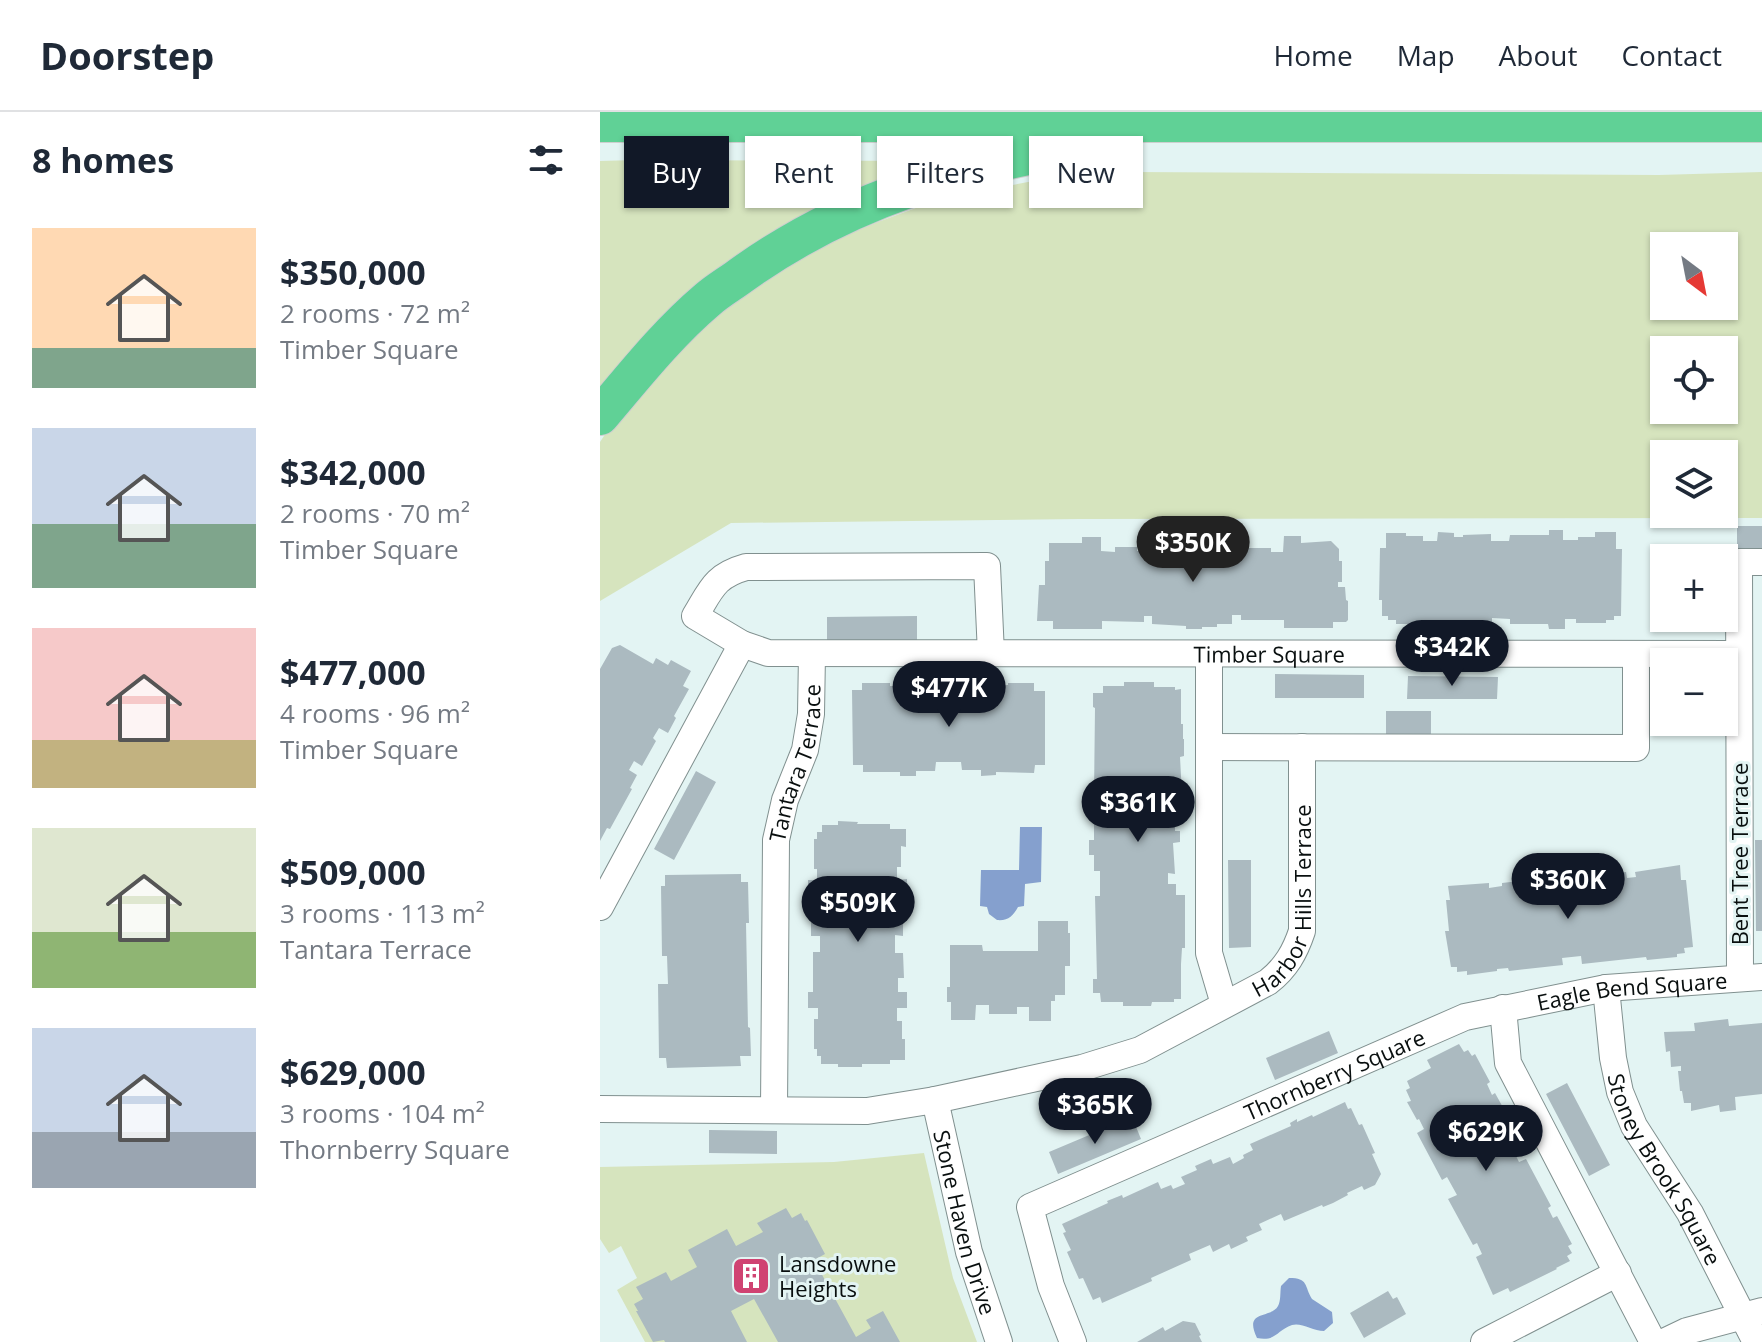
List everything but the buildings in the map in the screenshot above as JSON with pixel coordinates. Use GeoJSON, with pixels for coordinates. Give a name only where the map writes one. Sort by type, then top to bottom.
{"type":"FeatureCollection","features":[{"type":"Feature","properties":{"kind":"highway"},"geometry":{"type":"LineString","coordinates":[[600,123],[1762,123]]}},
{"type":"Feature","properties":{"kind":"highway"},"geometry":{"type":"LineString","coordinates":[[600,416],[651,355],[707,300],[768,255],[832,219],[900,190],[1052,150],[1241,124]]}},
{"type":"Feature","properties":{"kind":"street","name":"Bent Tree Terrace"},"geometry":{"type":"LineString","coordinates":[[1751,977],[1739,654],[1739,562],[1762,562]]}},
{"type":"Feature","properties":{"kind":"street","name":"Timber Square"},"geometry":{"type":"LineString","coordinates":[[991,654],[987,566],[746,567],[729,572],[716,582],[695,616],[742,644],[768,653],[812,654],[991,654],[1209,654],[1636,654],[1739,654]]}},
{"type":"Feature","properties":{"kind":"street"},"geometry":{"type":"LineString","coordinates":[[600,907],[742,644]]}},
{"type":"Feature","properties":{"kind":"street","name":"Tantara Terrace"},"geometry":{"type":"LineString","coordinates":[[774,1110],[776,840],[785,800],[805,750],[811,714],[812,654]]}},
{"type":"Feature","properties":{"kind":"street"},"geometry":{"type":"LineString","coordinates":[[1209,654],[1209,953],[1224,1004]]}},
{"type":"Feature","properties":{"kind":"street"},"geometry":{"type":"LineString","coordinates":[[1209,747],[1636,748],[1636,654]]}},
{"type":"Feature","properties":{"kind":"street","name":"Harbor Hills Terrace"},"geometry":{"type":"LineString","coordinates":[[600,1109],[867,1111],[935,1100],[1082,1068],[1140,1050],[1268,982],[1281,972],[1295,952],[1302,931],[1302,747]]}},
{"type":"Feature","properties":{"kind":"street","name":"Eagle Bend Square"},"geometry":{"type":"LineString","coordinates":[[1503,1008],[1606,988],[1751,977]]}},
{"type":"Feature","properties":{"kind":"street","name":"Stoney Brook Square"},"geometry":{"type":"LineString","coordinates":[[1606,988],[1613,1058],[1620,1092],[1634,1126],[1753,1313],[1756,1342]]}},
{"type":"Feature","properties":{"kind":"street"},"geometry":{"type":"LineString","coordinates":[[1503,1008],[1508,1063],[1653,1342]]}},
{"type":"Feature","properties":{"kind":"street","name":"Thornberry Square"},"geometry":{"type":"LineString","coordinates":[[1073,1342],[1051,1286],[1030,1207],[1444,1025],[1503,1008]]}},
{"type":"Feature","properties":{"kind":"street","name":"Stone Haven Drive"},"geometry":{"type":"LineString","coordinates":[[935,1100],[969,1252],[999,1342]]}},
{"type":"Feature","properties":{"kind":"street"},"geometry":{"type":"LineString","coordinates":[[1484,1342],[1618,1273]]}},
{"type":"Feature","properties":{"kind":"street"},"geometry":{"type":"LineString","coordinates":[[1664,1342],[1687,1331],[1753,1313]]}},
{"type":"Feature","properties":{"kind":"green space"},"geometry":{"type":"Polygon","coordinates":[[[624,160],[624,208],[729,208],[729,160],[745,160],[745,208],[845,208],[600,397],[600,161],[624,160]]]}},
{"type":"Feature","properties":{"kind":"green space"},"geometry":{"type":"Polygon","coordinates":[[[861,161],[877,161],[877,188],[861,196],[861,161]]]}},
{"type":"Feature","properties":{"kind":"green space"},"geometry":{"type":"Polygon","coordinates":[[[1143,172],[1659,175],[1762,172],[1762,518],[1738,518],[1738,440],[1650,440],[1650,518],[731,523],[600,601],[600,442],[637,386],[741,292],[818,247],[916,208],[1013,208],[1013,185],[1029,182],[1029,208],[1143,208],[1143,172]]]}},
{"type":"Feature","properties":{"kind":"green space"},"geometry":{"type":"Polygon","coordinates":[[[924,1153],[953,1278],[977,1342],[645,1342],[617,1290],[637,1278],[621,1246],[609,1253],[600,1239],[600,1167],[834,1162],[924,1153]]]}},
{"type":"Feature","properties":{"kind":"water"},"geometry":{"type":"Polygon","coordinates":[[[1020,827],[1042,827],[1041,882],[1025,884],[1024,906],[1018,907],[1007,919],[997,920],[989,914],[987,907],[980,906],[981,870],[1019,870],[1020,827]]]}},
{"type":"Feature","properties":{"kind":"water"},"geometry":{"type":"Polygon","coordinates":[[[1289,1278],[1303,1281],[1312,1299],[1332,1312],[1333,1323],[1324,1331],[1296,1324],[1272,1337],[1257,1338],[1253,1323],[1260,1316],[1275,1310],[1281,1286],[1289,1278]]]}},
{"type":"Feature","properties":{"kind":"place","name":"Lansdowne Heights"},"geometry":{"type":"Point","coordinates":[751,1276]}}]}
